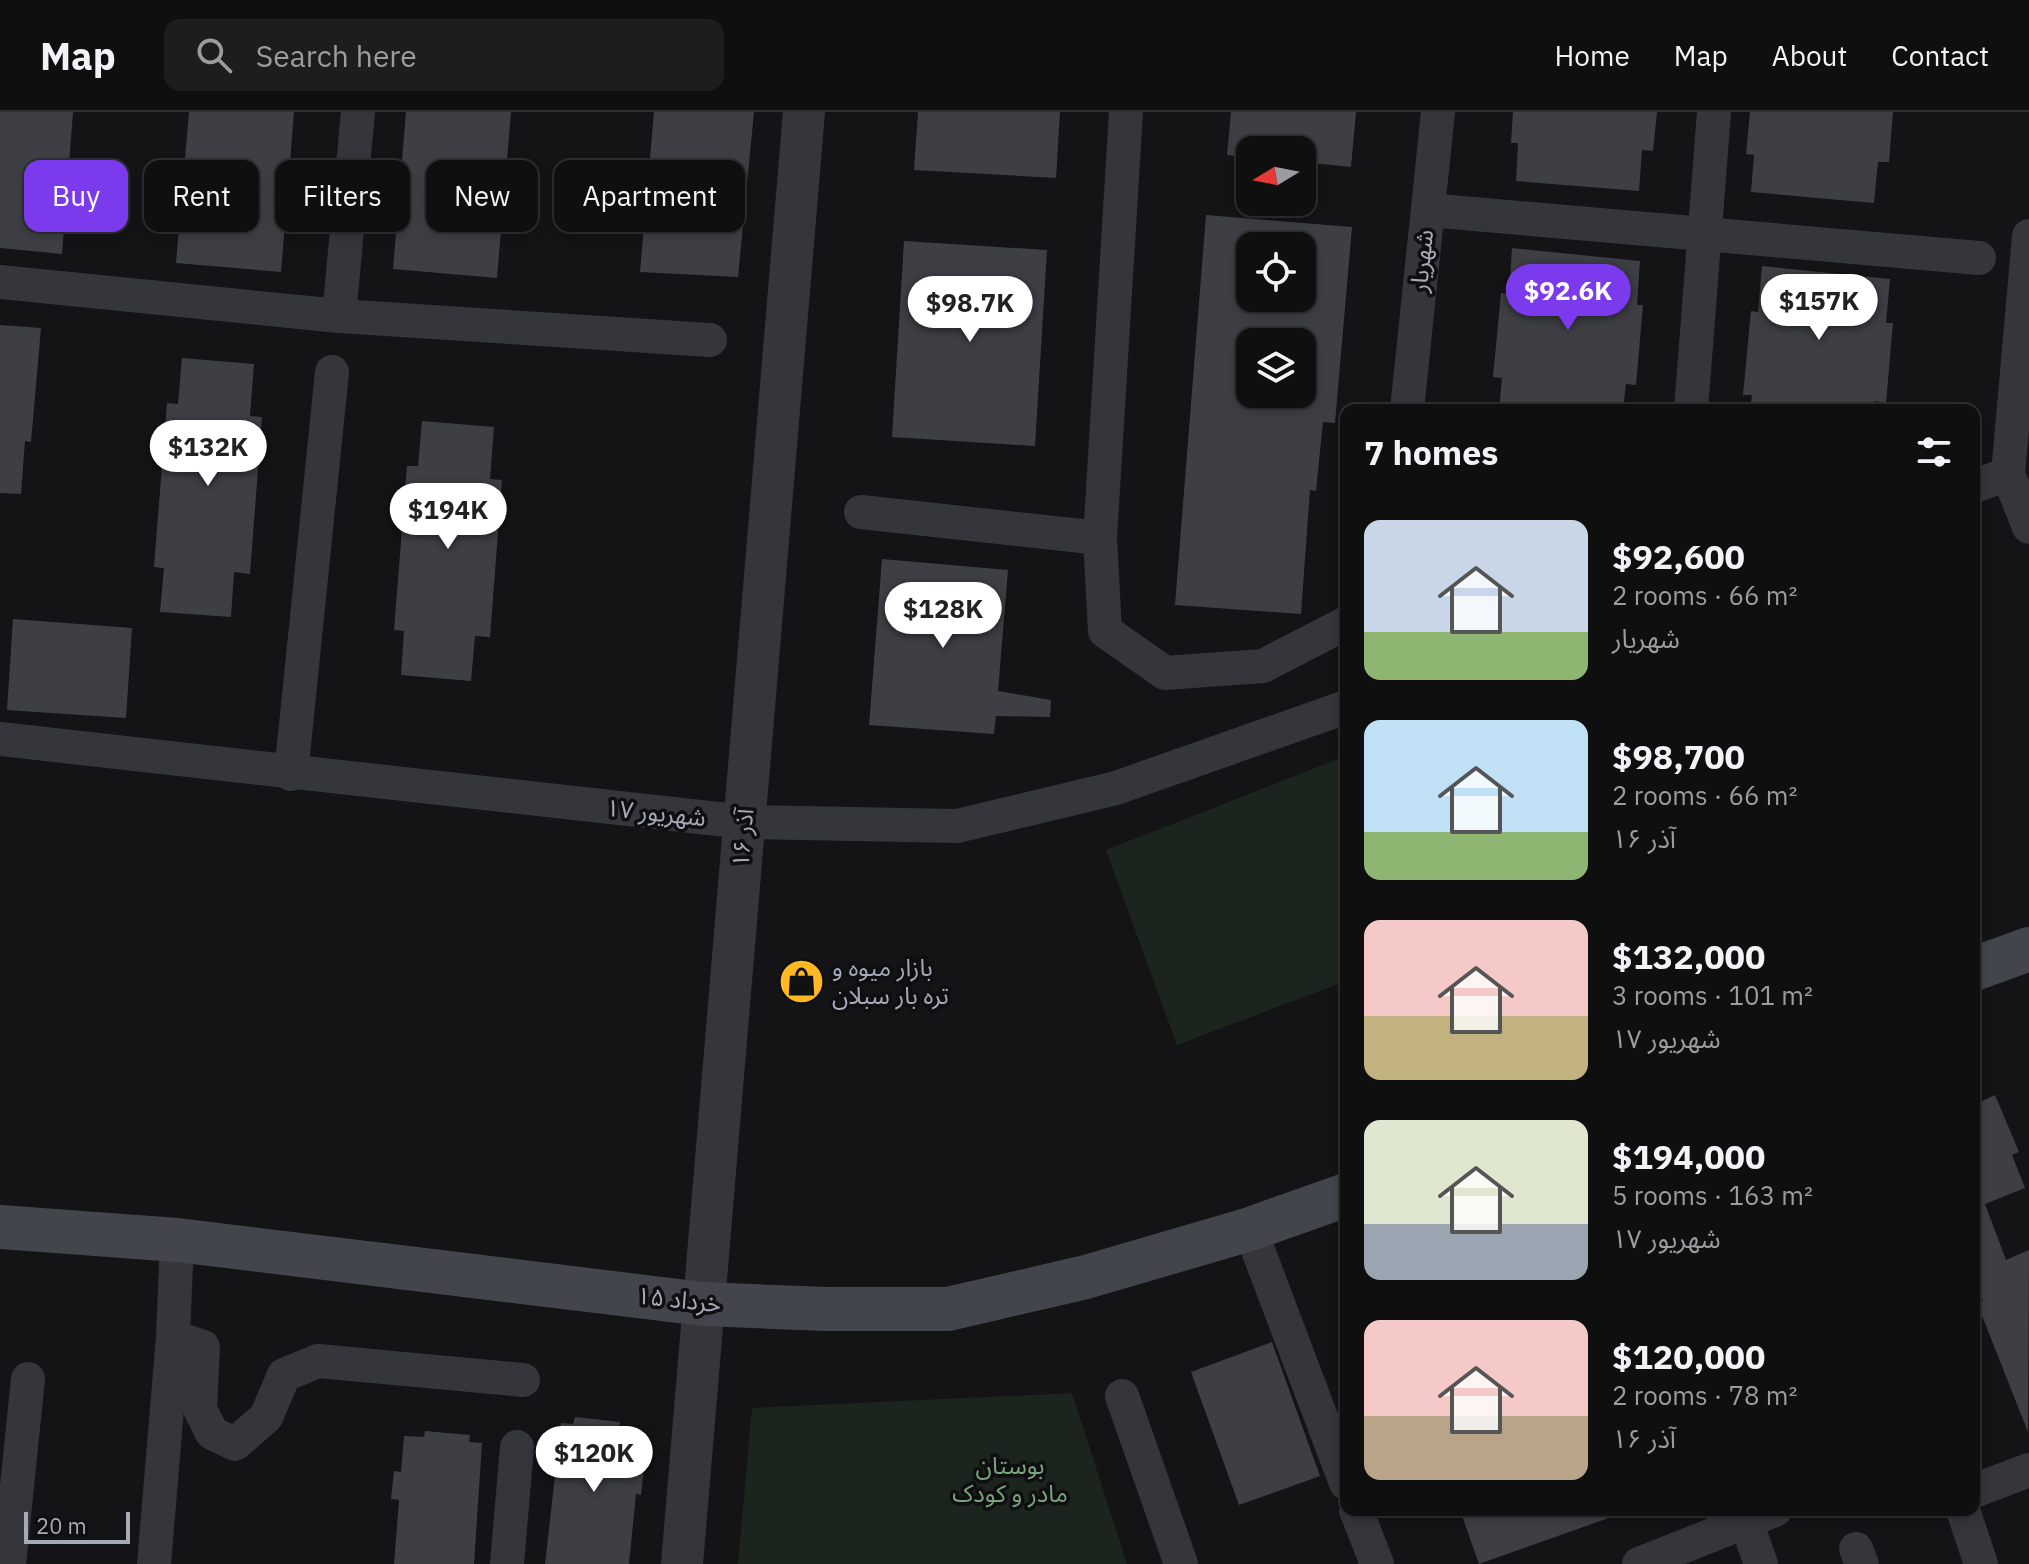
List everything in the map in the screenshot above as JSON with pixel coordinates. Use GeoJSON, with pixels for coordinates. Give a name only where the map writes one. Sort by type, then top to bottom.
{"type":"FeatureCollection","features":[{"type":"Feature","properties":{"kind":"main road"},"geometry":{"type":"LineString","coordinates":[[1980,967],[2029,949]]}},
{"type":"Feature","properties":{"kind":"main road","name":"۱۵ خرداد"},"geometry":{"type":"LineString","coordinates":[[0,1227],[177,1240],[703,1304],[826,1309],[948,1309],[1086,1277],[1250,1229],[1340,1197]]}},
{"type":"Feature","properties":{"kind":"street"},"geometry":{"type":"LineString","coordinates":[[339,316],[358,112]]}},
{"type":"Feature","properties":{"kind":"street","name":"۱۶ آذر"},"geometry":{"type":"LineString","coordinates":[[682,1564],[804,112]]}},
{"type":"Feature","properties":{"kind":"street"},"geometry":{"type":"LineString","coordinates":[[1126,112],[1100,538],[1105,631],[1165,673],[1263,666],[1340,626]]}},
{"type":"Feature","properties":{"kind":"street","name":"شهریار"},"geometry":{"type":"LineString","coordinates":[[1408,404],[1438,112]]}},
{"type":"Feature","properties":{"kind":"street"},"geometry":{"type":"LineString","coordinates":[[1691,404],[1714,112]]}},
{"type":"Feature","properties":{"kind":"street"},"geometry":{"type":"LineString","coordinates":[[1428,210],[1979,258]]}},
{"type":"Feature","properties":{"kind":"street"},"geometry":{"type":"LineString","coordinates":[[2029,236],[2008,474],[2029,527]]}},
{"type":"Feature","properties":{"kind":"street"},"geometry":{"type":"LineString","coordinates":[[0,282],[339,316],[710,340]]}},
{"type":"Feature","properties":{"kind":"street"},"geometry":{"type":"LineString","coordinates":[[291,774],[332,372]]}},
{"type":"Feature","properties":{"kind":"street"},"geometry":{"type":"LineString","coordinates":[[1980,484],[2008,474]]}},
{"type":"Feature","properties":{"kind":"street"},"geometry":{"type":"LineString","coordinates":[[861,512],[1100,538]]}},
{"type":"Feature","properties":{"kind":"street","name":"۱۷ شهریور"},"geometry":{"type":"LineString","coordinates":[[0,739],[291,774],[745,822],[957,826],[1116,788],[1340,709]]}},
{"type":"Feature","properties":{"kind":"street"},"geometry":{"type":"LineString","coordinates":[[1250,1229],[1340,1467]]}},
{"type":"Feature","properties":{"kind":"street"},"geometry":{"type":"LineString","coordinates":[[154,1564],[173,1337],[177,1240]]}},
{"type":"Feature","properties":{"kind":"street"},"geometry":{"type":"LineString","coordinates":[[173,1337],[203,1347],[200,1409],[212,1433],[235,1444],[266,1417],[284,1375],[318,1361],[523,1380]]}},
{"type":"Feature","properties":{"kind":"street"},"geometry":{"type":"LineString","coordinates":[[9,1564],[28,1379]]}},
{"type":"Feature","properties":{"kind":"street"},"geometry":{"type":"LineString","coordinates":[[1122,1396],[1181,1564]]}},
{"type":"Feature","properties":{"kind":"street"},"geometry":{"type":"LineString","coordinates":[[507,1564],[517,1447]]}},
{"type":"Feature","properties":{"kind":"street"},"geometry":{"type":"LineString","coordinates":[[1980,1489],[2029,1470]]}},
{"type":"Feature","properties":{"kind":"street"},"geometry":{"type":"LineString","coordinates":[[1358,1516],[1377,1564]]}},
{"type":"Feature","properties":{"kind":"street"},"geometry":{"type":"LineString","coordinates":[[1639,1564],[1749,1516]]}},
{"type":"Feature","properties":{"kind":"street"},"geometry":{"type":"LineString","coordinates":[[1754,1516],[1761,1564]]}},
{"type":"Feature","properties":{"kind":"street"},"geometry":{"type":"LineString","coordinates":[[1965,1516],[1981,1564]]}},
{"type":"Feature","properties":{"kind":"green space"},"geometry":{"type":"Polygon","coordinates":[[[1340,758],[1340,983],[1177,1045],[1106,850],[1340,758]]]}},
{"type":"Feature","properties":{"kind":"green space","name":"بوستان مادر و کودک"},"geometry":{"type":"Polygon","coordinates":[[[1072,1393],[1127,1564],[738,1564],[752,1408],[1072,1393]]]}},
{"type":"Feature","properties":{"kind":"building"},"geometry":{"type":"Polygon","coordinates":[[[0,112],[73,112],[69,160],[24,160],[24,232],[64,232],[62,254],[0,248],[0,112]]]}},
{"type":"Feature","properties":{"kind":"building"},"geometry":{"type":"Polygon","coordinates":[[[189,112],[294,112],[290,160],[275,160],[275,232],[284,232],[281,272],[176,263],[179,232],[259,232],[259,160],[185,160],[189,112]]]}},
{"type":"Feature","properties":{"kind":"building"},"geometry":{"type":"Polygon","coordinates":[[[406,112],[511,112],[507,160],[426,160],[426,232],[501,232],[497,278],[393,269],[396,232],[410,232],[410,160],[402,160],[406,112]]]}},
{"type":"Feature","properties":{"kind":"building"},"geometry":{"type":"Polygon","coordinates":[[[654,112],[754,112],[745,205],[745,160],[650,160],[654,112]]]}},
{"type":"Feature","properties":{"kind":"building"},"geometry":{"type":"Polygon","coordinates":[[[918,112],[1060,112],[1056,178],[914,170],[918,112]]]}},
{"type":"Feature","properties":{"kind":"building"},"geometry":{"type":"Polygon","coordinates":[[[1231,112],[1356,112],[1351,167],[1316,163],[1316,136],[1236,136],[1236,156],[1227,155],[1231,112]]]}},
{"type":"Feature","properties":{"kind":"building"},"geometry":{"type":"Polygon","coordinates":[[[1513,112],[1657,112],[1653,151],[1642,150],[1639,191],[1516,181],[1518,143],[1511,143],[1513,112]]]}},
{"type":"Feature","properties":{"kind":"building"},"geometry":{"type":"Polygon","coordinates":[[[1750,112],[1893,112],[1889,162],[1878,162],[1874,203],[1751,192],[1754,155],[1746,154],[1750,112]]]}},
{"type":"Feature","properties":{"kind":"building"},"geometry":{"type":"Polygon","coordinates":[[[1206,215],[1352,227],[1335,423],[1323,422],[1316,491],[1310,490],[1301,614],[1175,605],[1206,215]]]}},
{"type":"Feature","properties":{"kind":"building"},"geometry":{"type":"Polygon","coordinates":[[[644,232],[742,232],[738,277],[640,272],[644,232]]]}},
{"type":"Feature","properties":{"kind":"building"},"geometry":{"type":"Polygon","coordinates":[[[904,241],[1047,250],[1035,446],[892,437],[904,241]]]}},
{"type":"Feature","properties":{"kind":"building"},"geometry":{"type":"Polygon","coordinates":[[[1512,248],[1640,261],[1637,305],[1643,305],[1636,385],[1626,384],[1624,404],[1500,404],[1502,378],[1493,377],[1501,293],[1509,294],[1512,248]]]}},
{"type":"Feature","properties":{"kind":"building"},"geometry":{"type":"Polygon","coordinates":[[[1762,266],[1890,279],[1886,323],[1893,323],[1886,403],[1751,404],[1752,395],[1743,395],[1751,311],[1758,312],[1762,266]]]}},
{"type":"Feature","properties":{"kind":"building"},"geometry":{"type":"Polygon","coordinates":[[[0,325],[41,328],[31,442],[25,441],[21,494],[0,493],[0,325]]]}},
{"type":"Feature","properties":{"kind":"building"},"geometry":{"type":"Polygon","coordinates":[[[182,358],[254,364],[250,416],[262,417],[250,574],[234,572],[231,617],[160,612],[164,568],[154,567],[167,403],[178,404],[182,358]]]}},
{"type":"Feature","properties":{"kind":"building"},"geometry":{"type":"Polygon","coordinates":[[[422,421],[494,427],[490,479],[502,480],[490,637],[475,636],[471,681],[401,675],[404,631],[394,630],[407,466],[418,466],[422,421]]]}},
{"type":"Feature","properties":{"kind":"building"},"geometry":{"type":"Polygon","coordinates":[[[882,559],[1008,570],[998,691],[1051,700],[1050,717],[996,716],[994,734],[869,725],[882,559]]]}},
{"type":"Feature","properties":{"kind":"building"},"geometry":{"type":"Polygon","coordinates":[[[13,619],[132,628],[126,718],[7,710],[13,619]]]}},
{"type":"Feature","properties":{"kind":"building"},"geometry":{"type":"Polygon","coordinates":[[[1995,1095],[2019,1152],[2012,1155],[2025,1188],[1985,1204],[2006,1260],[2029,1250],[2028,1432],[1980,1311],[1980,1302],[1983,1301],[1980,1293],[1980,1102],[1995,1095]]]}},
{"type":"Feature","properties":{"kind":"building"},"geometry":{"type":"Polygon","coordinates":[[[1272,1342],[1320,1476],[1239,1505],[1191,1372],[1272,1342]]]}},
{"type":"Feature","properties":{"kind":"building"},"geometry":{"type":"Polygon","coordinates":[[[575,1417],[620,1422],[619,1428],[639,1430],[636,1467],[644,1468],[641,1495],[636,1494],[629,1564],[545,1564],[561,1423],[573,1424],[575,1417]]]}},
{"type":"Feature","properties":{"kind":"building"},"geometry":{"type":"Polygon","coordinates":[[[425,1431],[470,1435],[469,1442],[482,1443],[474,1564],[394,1564],[399,1500],[391,1499],[394,1471],[401,1472],[404,1436],[424,1437],[425,1431]]]}},
{"type":"Feature","properties":{"kind":"building"},"geometry":{"type":"Polygon","coordinates":[[[1462,1516],[1614,1516],[1479,1564],[1462,1516]]]}},
{"type":"Feature","properties":{"kind":"place","name":"بازار میوه و تره بار سبلان"},"geometry":{"type":"Point","coordinates":[801,982]}}]}
